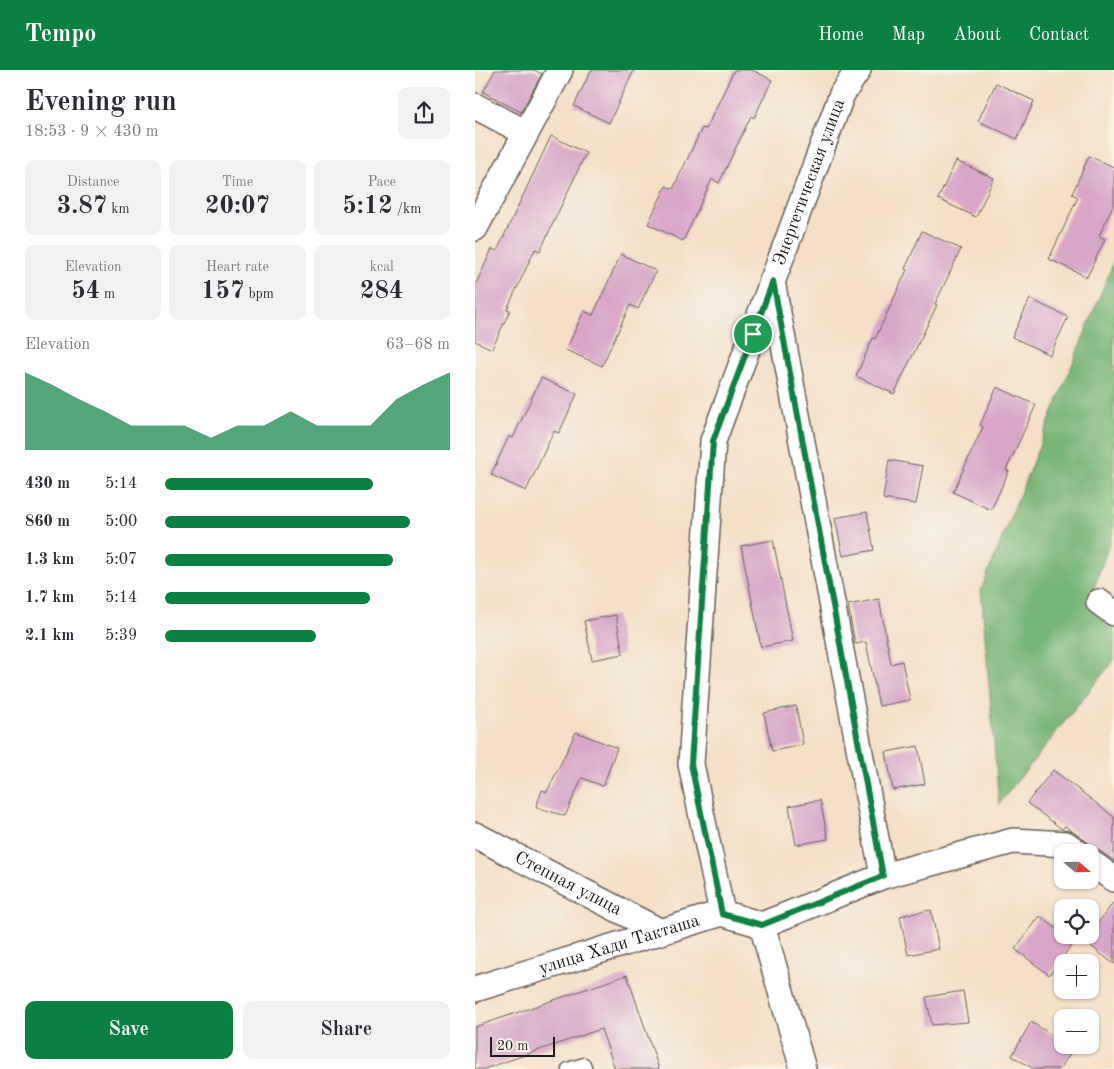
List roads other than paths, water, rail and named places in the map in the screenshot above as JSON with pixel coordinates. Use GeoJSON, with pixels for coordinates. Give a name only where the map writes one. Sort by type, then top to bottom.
{"type":"FeatureCollection","features":[{"type":"Feature","properties":{"kind":"street"},"geometry":{"type":"LineString","coordinates":[[475,228],[560,70]]}},
{"type":"Feature","properties":{"kind":"street","name":"Энергетическая улица"},"geometry":{"type":"LineString","coordinates":[[722,914],[691,764],[713,441],[842,94],[858,70]]}},
{"type":"Feature","properties":{"kind":"street"},"geometry":{"type":"LineString","coordinates":[[475,106],[526,133]]}},
{"type":"Feature","properties":{"kind":"street"},"geometry":{"type":"LineString","coordinates":[[773,281],[883,876]]}},
{"type":"Feature","properties":{"kind":"street","name":"Степная улица"},"geometry":{"type":"LineString","coordinates":[[475,835],[661,932]]}},
{"type":"Feature","properties":{"kind":"street"},"geometry":{"type":"LineString","coordinates":[[803,1069],[762,925],[883,876],[1013,841],[1066,844]]}},
{"type":"Feature","properties":{"kind":"street"},"geometry":{"type":"LineString","coordinates":[[1099,868],[1114,879]]}},
{"type":"Feature","properties":{"kind":"street","name":"улица Хади Такташа"},"geometry":{"type":"LineString","coordinates":[[475,989],[722,914],[762,925]]}},
{"type":"Feature","properties":{"kind":"lane"},"geometry":{"type":"LineString","coordinates":[[568,1069],[584,1064],[586,1069]]}}]}
